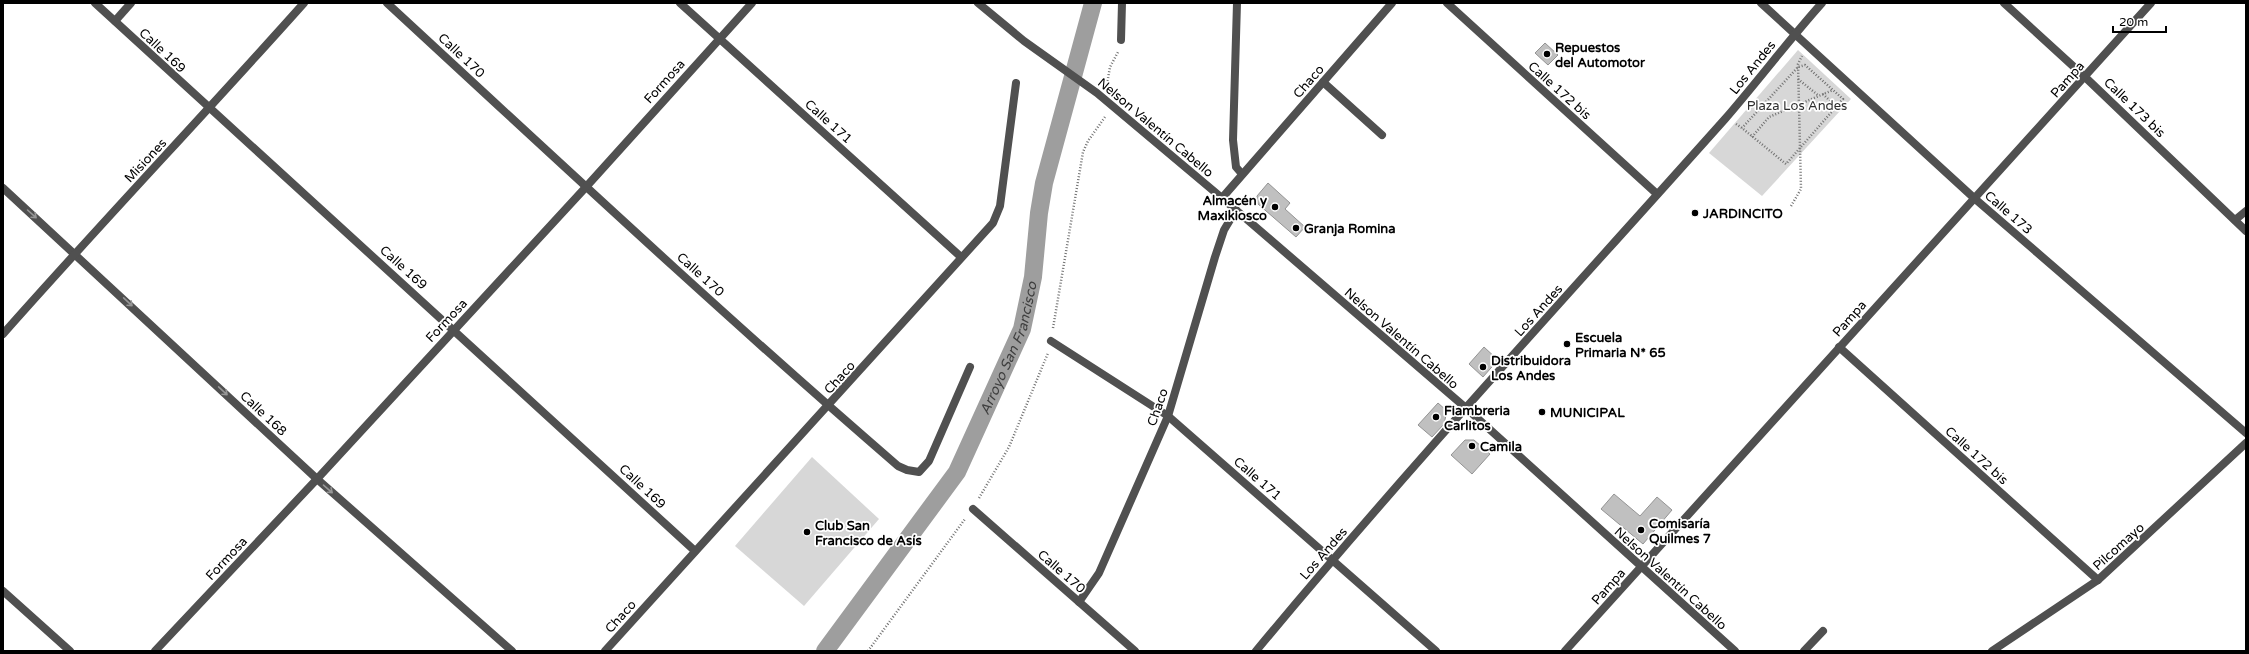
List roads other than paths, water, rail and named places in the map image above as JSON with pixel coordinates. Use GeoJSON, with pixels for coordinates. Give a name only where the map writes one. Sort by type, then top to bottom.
{"type":"FeatureCollection","features":[{"type":"Feature","properties":{"kind":"street","name":"Calle 169"},"geometry":{"type":"LineString","coordinates":[[95,3],[695,550]]}},
{"type":"Feature","properties":{"kind":"street"},"geometry":{"type":"LineString","coordinates":[[115,21],[131,3]]}},
{"type":"Feature","properties":{"kind":"street","name":"Misiones"},"geometry":{"type":"LineString","coordinates":[[3,334],[75,253],[210,109],[304,3]]}},
{"type":"Feature","properties":{"kind":"street","name":"Calle 170"},"geometry":{"type":"LineString","coordinates":[[387,3],[586,187],[829,406],[898,466],[914,472],[919,472],[929,461],[970,367]]}},
{"type":"Feature","properties":{"kind":"street","name":"Calle 171"},"geometry":{"type":"LineString","coordinates":[[680,3],[962,257]]}},
{"type":"Feature","properties":{"kind":"street","name":"Formosa"},"geometry":{"type":"LineString","coordinates":[[155,651],[317,480],[454,329],[586,187],[752,3]]}},
{"type":"Feature","properties":{"kind":"street","name":"Nelson Valentín Cabello"},"geometry":{"type":"LineString","coordinates":[[978,3],[1044,55],[1097,93],[1222,198],[1466,408],[1641,568],[1735,651]]}},
{"type":"Feature","properties":{"kind":"street"},"geometry":{"type":"LineString","coordinates":[[1121,40],[1122,3]]}},
{"type":"Feature","properties":{"kind":"street"},"geometry":{"type":"LineString","coordinates":[[1237,3],[1233,140],[1236,167],[1242,174]]}},
{"type":"Feature","properties":{"kind":"street","name":"Chaco"},"geometry":{"type":"LineString","coordinates":[[1222,198],[1392,3]]}},
{"type":"Feature","properties":{"kind":"street","name":"Calle 172 bis"},"geometry":{"type":"LineString","coordinates":[[1447,3],[1657,194]]}},
{"type":"Feature","properties":{"kind":"street","name":"Calle 173"},"geometry":{"type":"LineString","coordinates":[[1761,3],[1796,33],[1974,198],[2246,433]]}},
{"type":"Feature","properties":{"kind":"street","name":"Los Andes"},"geometry":{"type":"LineString","coordinates":[[1256,651],[1332,559],[1727,116],[1822,3]]}},
{"type":"Feature","properties":{"kind":"street","name":"Calle 173 bis"},"geometry":{"type":"LineString","coordinates":[[2004,3],[2085,77],[2246,231]]}},
{"type":"Feature","properties":{"kind":"street","name":"Pampa"},"geometry":{"type":"LineString","coordinates":[[1565,651],[2151,3]]}},
{"type":"Feature","properties":{"kind":"street"},"geometry":{"type":"LineString","coordinates":[[1323,82],[1382,135]]}},
{"type":"Feature","properties":{"kind":"street","name":"Chaco"},"geometry":{"type":"LineString","coordinates":[[606,651],[695,550],[829,406],[986,232],[997,214],[1016,83]]}},
{"type":"Feature","properties":{"kind":"street","name":"Calle 168"},"geometry":{"type":"LineString","coordinates":[[3,188],[75,253],[317,480],[512,651]]}},
{"type":"Feature","properties":{"kind":"street","name":"Chaco"},"geometry":{"type":"LineString","coordinates":[[1079,602],[1099,573],[1168,416],[1215,257],[1224,230],[1236,210]]}},
{"type":"Feature","properties":{"kind":"street"},"geometry":{"type":"LineString","coordinates":[[2235,220],[2246,211]]}},
{"type":"Feature","properties":{"kind":"street","name":"Calle 171"},"geometry":{"type":"LineString","coordinates":[[1051,341],[1168,416],[1436,651]]}},
{"type":"Feature","properties":{"kind":"street","name":"Calle 172 bis"},"geometry":{"type":"LineString","coordinates":[[1839,347],[2098,580]]}},
{"type":"Feature","properties":{"kind":"street","name":"Pilcomayo"},"geometry":{"type":"LineString","coordinates":[[1992,651],[2098,580],[2246,443]]}},
{"type":"Feature","properties":{"kind":"street","name":"Calle 170"},"geometry":{"type":"LineString","coordinates":[[973,509],[1135,651]]}},
{"type":"Feature","properties":{"kind":"street"},"geometry":{"type":"LineString","coordinates":[[3,591],[70,651]]}},
{"type":"Feature","properties":{"kind":"street"},"geometry":{"type":"LineString","coordinates":[[1804,651],[1823,631]]}},
{"type":"Feature","properties":{"kind":"waterway","name":"Arroyo San Francisco"},"geometry":{"type":"LineString","coordinates":[[825,651],[957,472],[1022,329],[1033,277],[1039,213],[1044,183],[1093,3]]}},
{"type":"Feature","properties":{"kind":"place","name":"Repuestos del Automotor"},"geometry":{"type":"Point","coordinates":[1547,54]}},
{"type":"Feature","properties":{"kind":"place","name":"Almacén y Maxikiosco"},"geometry":{"type":"Point","coordinates":[1275,207]}},
{"type":"Feature","properties":{"kind":"place","name":"JARDINCITO"},"geometry":{"type":"Point","coordinates":[1695,213]}},
{"type":"Feature","properties":{"kind":"place","name":"Granja Romina"},"geometry":{"type":"Point","coordinates":[1296,228]}},
{"type":"Feature","properties":{"kind":"place","name":"Escuela Primaria N* 65"},"geometry":{"type":"Point","coordinates":[1567,344]}},
{"type":"Feature","properties":{"kind":"place","name":"Distribuidora Los Andes"},"geometry":{"type":"Point","coordinates":[1483,367]}},
{"type":"Feature","properties":{"kind":"place","name":"MUNICIPAL"},"geometry":{"type":"Point","coordinates":[1542,412]}},
{"type":"Feature","properties":{"kind":"place","name":"Fiambreria Carlitos"},"geometry":{"type":"Point","coordinates":[1436,417]}},
{"type":"Feature","properties":{"kind":"place","name":"Camila"},"geometry":{"type":"Point","coordinates":[1472,446]}},
{"type":"Feature","properties":{"kind":"place","name":"Comisaría Quilmes 7"},"geometry":{"type":"Point","coordinates":[1641,530]}},
{"type":"Feature","properties":{"kind":"place","name":"Club San Francisco de Asís"},"geometry":{"type":"Point","coordinates":[807,532]}},
{"type":"Feature","properties":{"kind":"park label","name":"Plaza Los Andes"},"geometry":{"type":"Point","coordinates":[1797,105]}}]}
